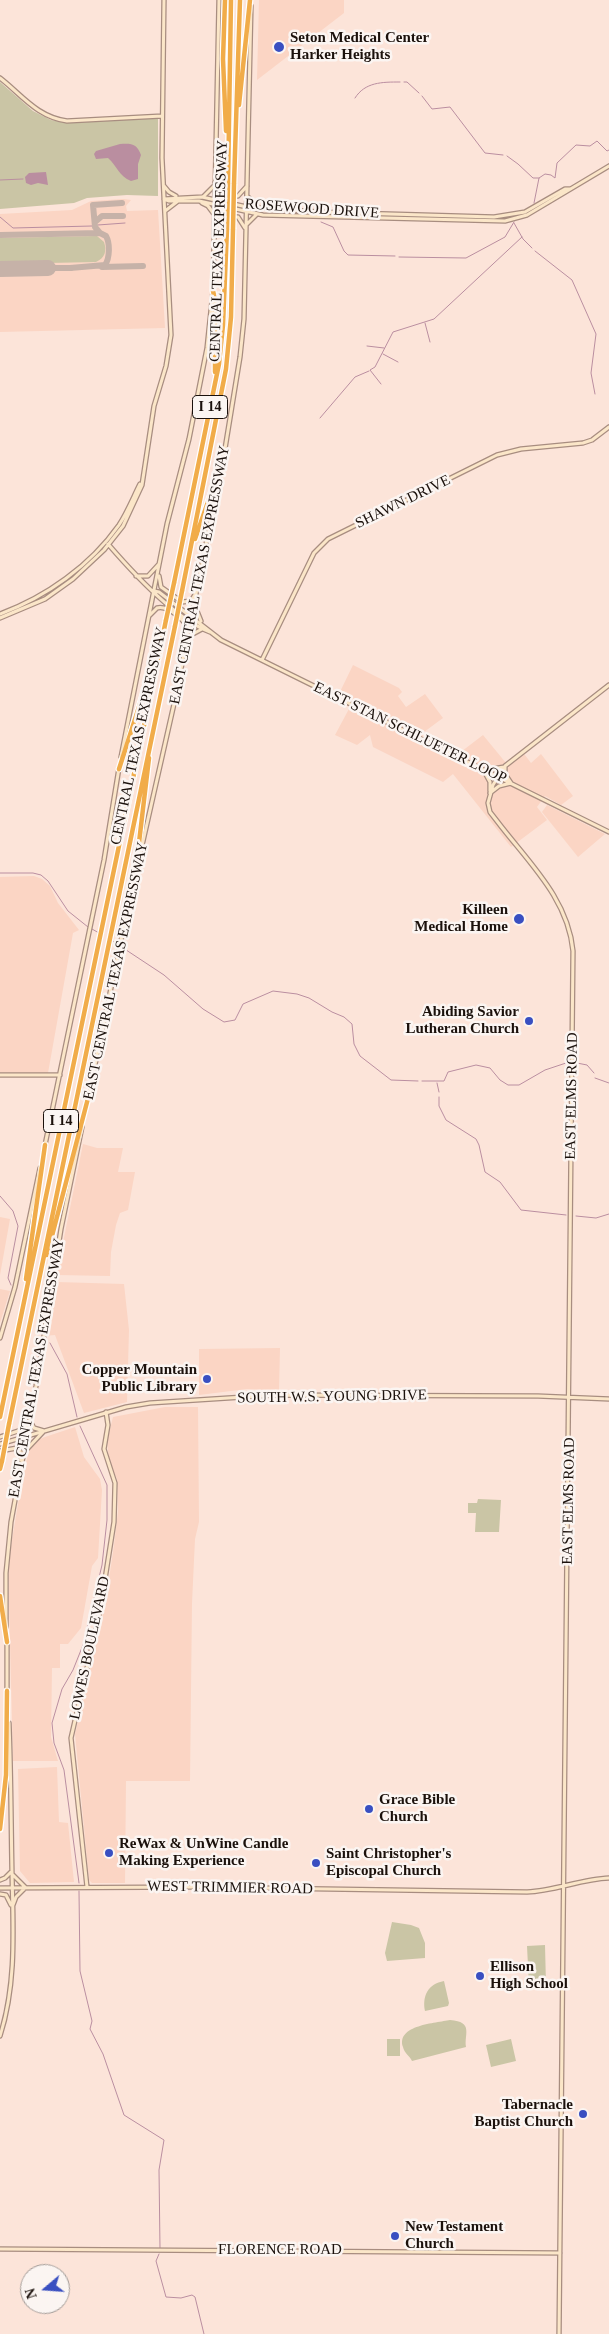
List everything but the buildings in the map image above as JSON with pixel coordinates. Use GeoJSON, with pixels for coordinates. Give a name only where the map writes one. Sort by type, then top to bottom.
{"type":"FeatureCollection","features":[{"type":"Feature","properties":{"kind":"highway"},"geometry":{"type":"LineString","coordinates":[[225,0],[223,59],[228,145]]}},
{"type":"Feature","properties":{"kind":"highway","name":"CENTRAL TEXAS EXPRESSWAY"},"geometry":{"type":"LineString","coordinates":[[0,1417],[215,384],[223,325],[227,229],[231,0]]}},
{"type":"Feature","properties":{"kind":"highway","name":"CENTRAL TEXAS EXPRESSWAY"},"geometry":{"type":"LineString","coordinates":[[0,1469],[175,626],[226,369],[231,317],[240,0]]}},
{"type":"Feature","properties":{"kind":"highway"},"geometry":{"type":"LineString","coordinates":[[236,116],[251,0]]}},
{"type":"Feature","properties":{"kind":"highway"},"geometry":{"type":"LineString","coordinates":[[213,291],[215,299],[215,384]]}},
{"type":"Feature","properties":{"kind":"highway"},"geometry":{"type":"LineString","coordinates":[[191,547],[223,459]]}},
{"type":"Feature","properties":{"kind":"highway"},"geometry":{"type":"LineString","coordinates":[[118,769],[163,633]]}},
{"type":"Feature","properties":{"kind":"highway"},"geometry":{"type":"LineString","coordinates":[[136,868],[149,750]]}},
{"type":"Feature","properties":{"kind":"highway"},"geometry":{"type":"LineString","coordinates":[[38,1285],[57,1221],[92,1083]]}},
{"type":"Feature","properties":{"kind":"highway"},"geometry":{"type":"LineString","coordinates":[[24,1300],[45,1145]]}},
{"type":"Feature","properties":{"kind":"highway"},"geometry":{"type":"LineString","coordinates":[[0,1410],[4,1395]]}},
{"type":"Feature","properties":{"kind":"highway"},"geometry":{"type":"LineString","coordinates":[[0,1596],[7,1642]]}},
{"type":"Feature","properties":{"kind":"highway"},"geometry":{"type":"LineString","coordinates":[[0,1829],[6,1775],[7,1691]]}},
{"type":"Feature","properties":{"kind":"main road"},"geometry":{"type":"LineString","coordinates":[[0,618],[45,599],[84,566],[124,526],[138,496],[154,406],[170,344],[163,184],[164,0]]}},
{"type":"Feature","properties":{"kind":"main road"},"geometry":{"type":"LineString","coordinates":[[0,1338],[25,1244],[92,922],[118,769],[167,524],[189,439],[207,348],[213,291],[219,0]]}},
{"type":"Feature","properties":{"kind":"main road","name":"EAST CENTRAL TEXAS EXPRESSWAY"},"geometry":{"type":"LineString","coordinates":[[0,2036],[11,1984],[12,1872],[7,1691],[7,1552],[28,1436],[59,1238],[136,868],[155,797],[198,590],[223,459],[242,343],[251,0]]}},
{"type":"Feature","properties":{"kind":"main road"},"geometry":{"type":"LineString","coordinates":[[0,78],[36,110],[54,119],[67,121],[162,116]]}},
{"type":"Feature","properties":{"kind":"main road","name":"ROSEWOOD DRIVE"},"geometry":{"type":"LineString","coordinates":[[179,199],[214,202],[247,209],[257,214],[505,221],[527,215],[566,194],[570,189],[609,166]]}},
{"type":"Feature","properties":{"kind":"main road"},"geometry":{"type":"LineString","coordinates":[[215,183],[222,193],[230,197],[238,196],[247,186]]}},
{"type":"Feature","properties":{"kind":"main road"},"geometry":{"type":"LineString","coordinates":[[202,197],[208,193],[215,183]]}},
{"type":"Feature","properties":{"kind":"main road"},"geometry":{"type":"LineString","coordinates":[[163,184],[169,192],[179,199],[165,212]]}},
{"type":"Feature","properties":{"kind":"main road","name":"ROSEWOOD DRIVE"},"geometry":{"type":"LineString","coordinates":[[247,209],[494,217],[520,214],[565,189],[570,189]]}},
{"type":"Feature","properties":{"kind":"main road"},"geometry":{"type":"LineString","coordinates":[[247,193],[250,201],[260,208]]}},
{"type":"Feature","properties":{"kind":"main road","name":"ROSEWOOD DRIVE"},"geometry":{"type":"LineString","coordinates":[[164,199],[169,201],[202,197],[214,202]]}},
{"type":"Feature","properties":{"kind":"main road"},"geometry":{"type":"LineString","coordinates":[[199,201],[208,206],[214,214]]}},
{"type":"Feature","properties":{"kind":"main road"},"geometry":{"type":"LineString","coordinates":[[246,229],[250,219],[257,214]]}},
{"type":"Feature","properties":{"kind":"main road"},"geometry":{"type":"LineString","coordinates":[[214,228],[217,219],[222,216],[231,216],[238,217],[246,229]]}},
{"type":"Feature","properties":{"kind":"main road","name":"SHAWN DRIVE"},"geometry":{"type":"LineString","coordinates":[[262,660],[314,554],[328,539],[497,455],[521,449],[583,443],[592,440],[609,427]]}},
{"type":"Feature","properties":{"kind":"main road","name":"EAST STAN SCHLUETER LOOP"},"geometry":{"type":"LineString","coordinates":[[108,544],[136,576],[202,629],[609,832]]}},
{"type":"Feature","properties":{"kind":"main road"},"geometry":{"type":"LineString","coordinates":[[136,576],[148,576],[160,564]]}},
{"type":"Feature","properties":{"kind":"main road"},"geometry":{"type":"LineString","coordinates":[[158,572],[161,587],[182,602],[191,601],[198,590]]}},
{"type":"Feature","properties":{"kind":"main road"},"geometry":{"type":"LineString","coordinates":[[0,614],[42,594],[73,575]]}},
{"type":"Feature","properties":{"kind":"main road","name":"EAST STAN SCHLUETER LOOP"},"geometry":{"type":"LineString","coordinates":[[154,591],[159,592],[211,632]]}},
{"type":"Feature","properties":{"kind":"main road"},"geometry":{"type":"LineString","coordinates":[[195,604],[202,624]]}},
{"type":"Feature","properties":{"kind":"main road"},"geometry":{"type":"LineString","coordinates":[[148,618],[154,610],[161,607],[166,608],[186,624],[189,632]]}},
{"type":"Feature","properties":{"kind":"main road"},"geometry":{"type":"LineString","coordinates":[[188,636],[202,629]]}},
{"type":"Feature","properties":{"kind":"main road"},"geometry":{"type":"LineString","coordinates":[[490,794],[505,766],[609,685]]}},
{"type":"Feature","properties":{"kind":"main road"},"geometry":{"type":"LineString","coordinates":[[483,769],[505,766]]}},
{"type":"Feature","properties":{"kind":"main road"},"geometry":{"type":"LineString","coordinates":[[490,794],[499,786],[511,783],[506,774],[505,766]]}},
{"type":"Feature","properties":{"kind":"main road","name":"EAST ELMS ROAD"},"geometry":{"type":"LineString","coordinates":[[483,769],[490,782],[488,803],[490,812],[555,896],[565,914],[571,934],[573,969],[560,2334]]}},
{"type":"Feature","properties":{"kind":"main road"},"geometry":{"type":"LineString","coordinates":[[0,1075],[60,1075]]}},
{"type":"Feature","properties":{"kind":"main road","name":"SOUTH W.S. YOUNG DRIVE"},"geometry":{"type":"LineString","coordinates":[[0,1444],[106,1412],[142,1404],[249,1396],[538,1396],[609,1399]]}},
{"type":"Feature","properties":{"kind":"main road","name":"LOWES BOULEVARD"},"geometry":{"type":"LineString","coordinates":[[87,1887],[72,1738],[100,1611],[114,1522],[114,1479],[105,1459],[104,1449],[108,1425],[106,1412]]}},
{"type":"Feature","properties":{"kind":"main road"},"geometry":{"type":"LineString","coordinates":[[0,1437],[24,1429],[30,1422],[34,1428],[45,1431]]}},
{"type":"Feature","properties":{"kind":"main road"},"geometry":{"type":"LineString","coordinates":[[24,1454],[31,1443],[45,1431]]}},
{"type":"Feature","properties":{"kind":"main road"},"geometry":{"type":"LineString","coordinates":[[0,1451],[15,1447],[19,1449],[21,1468]]}},
{"type":"Feature","properties":{"kind":"main road"},"geometry":{"type":"LineString","coordinates":[[0,1880],[12,1872],[18,1883],[26,1888],[16,1897],[12,1908]]}},
{"type":"Feature","properties":{"kind":"main road","name":"WEST TRIMMIER ROAD"},"geometry":{"type":"LineString","coordinates":[[0,1888],[87,1887],[527,1892],[564,1887],[599,1878],[609,1878]]}},
{"type":"Feature","properties":{"kind":"main road"},"geometry":{"type":"LineString","coordinates":[[0,1894],[6,1895],[10,1899],[12,1908]]}},
{"type":"Feature","properties":{"kind":"main road","name":"FLORENCE ROAD"},"geometry":{"type":"LineString","coordinates":[[0,2249],[560,2253]]}},
{"type":"Feature","properties":{"kind":"shaded area","name":"Seton Medical Center Harker Heights"},"geometry":{"type":"Polygon","coordinates":[[[259,0],[344,0],[344,13],[257,80],[259,0]]]}},
{"type":"Feature","properties":{"kind":"shaded area"},"geometry":{"type":"Polygon","coordinates":[[[0,82],[33,111],[51,120],[66,123],[111,119],[158,118],[158,196],[127,195],[87,198],[74,203],[0,209],[0,82]]]}},
{"type":"Feature","properties":{"kind":"shaded area"},"geometry":{"type":"Polygon","coordinates":[[[120,144],[133,145],[138,148],[141,155],[138,164],[138,179],[131,181],[127,179],[108,158],[96,159],[94,154],[96,151],[120,144]]]}},
{"type":"Feature","properties":{"kind":"shaded area"},"geometry":{"type":"Polygon","coordinates":[[[46,172],[48,185],[38,183],[31,185],[26,183],[25,177],[29,173],[46,172]]]}},
{"type":"Feature","properties":{"kind":"shaded area"},"geometry":{"type":"Polygon","coordinates":[[[131,200],[126,206],[127,211],[158,210],[165,328],[0,332],[0,214],[72,210],[91,201],[131,200]]]}},
{"type":"Feature","properties":{"kind":"shaded area"},"geometry":{"type":"Polygon","coordinates":[[[97,236],[104,242],[105,248],[103,256],[96,262],[0,264],[0,238],[97,236]]]}},
{"type":"Feature","properties":{"kind":"shaded area"},"geometry":{"type":"Polygon","coordinates":[[[353,665],[399,688],[402,692],[398,696],[406,707],[425,694],[443,718],[424,732],[420,742],[453,758],[483,735],[506,763],[522,751],[531,763],[541,754],[573,796],[561,805],[545,796],[537,807],[547,820],[511,847],[453,774],[443,782],[373,747],[370,735],[357,745],[335,735],[350,707],[336,700],[353,665]]]}},
{"type":"Feature","properties":{"kind":"shaded area"},"geometry":{"type":"Polygon","coordinates":[[[547,805],[605,834],[578,857],[542,812],[547,805]]]}},
{"type":"Feature","properties":{"kind":"shaded area"},"geometry":{"type":"Polygon","coordinates":[[[34,876],[42,879],[50,886],[58,903],[79,930],[73,933],[48,1073],[0,1073],[0,877],[34,876]]]}},
{"type":"Feature","properties":{"kind":"shaded area"},"geometry":{"type":"Polygon","coordinates":[[[83,1144],[97,1148],[123,1148],[118,1172],[135,1172],[128,1210],[120,1213],[116,1225],[111,1252],[110,1276],[57,1275],[83,1144]]]}},
{"type":"Feature","properties":{"kind":"shaded area"},"geometry":{"type":"Polygon","coordinates":[[[0,1217],[10,1219],[0,1275],[0,1217]]]}},
{"type":"Feature","properties":{"kind":"shaded area"},"geometry":{"type":"Polygon","coordinates":[[[57,1282],[124,1284],[129,1330],[127,1402],[84,1413],[55,1335],[44,1336],[57,1282]]]}},
{"type":"Feature","properties":{"kind":"shaded area"},"geometry":{"type":"Polygon","coordinates":[[[0,1289],[10,1291],[0,1323],[0,1289]]]}},
{"type":"Feature","properties":{"kind":"shaded area"},"geometry":{"type":"Polygon","coordinates":[[[280,1348],[279,1390],[247,1389],[199,1395],[199,1349],[280,1348]]]}},
{"type":"Feature","properties":{"kind":"shaded area"},"geometry":{"type":"Polygon","coordinates":[[[165,1407],[198,1407],[199,1522],[195,1539],[192,1603],[190,1781],[126,1781],[125,1883],[92,1883],[89,1880],[75,1734],[105,1606],[118,1511],[117,1479],[109,1462],[107,1441],[113,1417],[165,1407]]]}},
{"type":"Feature","properties":{"kind":"shaded area"},"geometry":{"type":"Polygon","coordinates":[[[75,1427],[84,1457],[100,1479],[102,1490],[98,1558],[92,1566],[81,1628],[68,1644],[60,1644],[60,1668],[52,1668],[51,1737],[58,1761],[13,1761],[8,1564],[19,1498],[29,1449],[36,1440],[75,1427]]]}},
{"type":"Feature","properties":{"kind":"shaded area"},"geometry":{"type":"Polygon","coordinates":[[[478,1499],[501,1500],[499,1532],[475,1532],[476,1513],[468,1513],[468,1503],[477,1503],[478,1499]]]}},
{"type":"Feature","properties":{"kind":"shaded area"},"geometry":{"type":"Polygon","coordinates":[[[57,1767],[59,1822],[68,1823],[74,1882],[30,1883],[20,1871],[18,1769],[57,1767]]]}},
{"type":"Feature","properties":{"kind":"shaded area"},"geometry":{"type":"Polygon","coordinates":[[[392,1922],[419,1928],[425,1943],[425,1958],[387,1961],[385,1953],[392,1922]]]}},
{"type":"Feature","properties":{"kind":"shaded area"},"geometry":{"type":"Polygon","coordinates":[[[545,1945],[546,1985],[529,1986],[527,1946],[545,1945]]]}},
{"type":"Feature","properties":{"kind":"shaded area"},"geometry":{"type":"Polygon","coordinates":[[[444,1981],[448,2006],[425,2011],[424,2000],[427,1991],[434,1985],[444,1981]]]}},
{"type":"Feature","properties":{"kind":"shaded area"},"geometry":{"type":"Polygon","coordinates":[[[450,2020],[462,2023],[465,2026],[466,2047],[412,2061],[403,2047],[402,2040],[405,2034],[419,2026],[450,2020]]]}},
{"type":"Feature","properties":{"kind":"shaded area"},"geometry":{"type":"Polygon","coordinates":[[[387,2039],[400,2039],[400,2056],[387,2056],[387,2039]]]}},
{"type":"Feature","properties":{"kind":"shaded area"},"geometry":{"type":"Polygon","coordinates":[[[511,2039],[516,2061],[491,2067],[486,2045],[511,2039]]]}},
{"type":"Feature","properties":{"kind":"waterway"},"geometry":{"type":"LineString","coordinates":[[355,98],[364,89],[374,84],[400,82]]}},
{"type":"Feature","properties":{"kind":"waterway"},"geometry":{"type":"LineString","coordinates":[[404,82],[407,82],[419,93]]}},
{"type":"Feature","properties":{"kind":"waterway"},"geometry":{"type":"LineString","coordinates":[[422,96],[432,109],[450,107],[485,153],[503,155]]}},
{"type":"Feature","properties":{"kind":"waterway"},"geometry":{"type":"LineString","coordinates":[[534,203],[539,178],[545,174],[555,178],[557,163],[576,145],[590,146],[597,141],[607,151],[609,150]]}},
{"type":"Feature","properties":{"kind":"waterway"},"geometry":{"type":"LineString","coordinates":[[507,156],[533,178],[539,178]]}},
{"type":"Feature","properties":{"kind":"waterway"},"geometry":{"type":"LineString","coordinates":[[0,180],[23,179]]}},
{"type":"Feature","properties":{"kind":"waterway"},"geometry":{"type":"LineString","coordinates":[[0,217],[13,228],[92,226]]}},
{"type":"Feature","properties":{"kind":"waterway"},"geometry":{"type":"LineString","coordinates":[[321,222],[333,227],[344,251],[348,255],[395,256]]}},
{"type":"Feature","properties":{"kind":"waterway"},"geometry":{"type":"LineString","coordinates":[[399,257],[466,258],[505,237],[514,222]]}},
{"type":"Feature","properties":{"kind":"waterway"},"geometry":{"type":"LineString","coordinates":[[98,225],[125,223]]}},
{"type":"Feature","properties":{"kind":"waterway"},"geometry":{"type":"LineString","coordinates":[[514,223],[523,239],[532,248]]}},
{"type":"Feature","properties":{"kind":"waterway"},"geometry":{"type":"LineString","coordinates":[[381,384],[370,370],[375,367],[393,332],[434,319],[522,237]]}},
{"type":"Feature","properties":{"kind":"waterway"},"geometry":{"type":"LineString","coordinates":[[535,251],[572,280],[596,334],[591,373],[595,394]]}},
{"type":"Feature","properties":{"kind":"waterway"},"geometry":{"type":"LineString","coordinates":[[425,323],[430,342]]}},
{"type":"Feature","properties":{"kind":"waterway"},"geometry":{"type":"LineString","coordinates":[[367,346],[384,348]]}},
{"type":"Feature","properties":{"kind":"waterway"},"geometry":{"type":"LineString","coordinates":[[383,354],[398,362]]}},
{"type":"Feature","properties":{"kind":"waterway"},"geometry":{"type":"LineString","coordinates":[[320,418],[355,377],[369,371]]}},
{"type":"Feature","properties":{"kind":"waterway"},"geometry":{"type":"LineString","coordinates":[[0,873],[33,873],[41,875],[48,881],[68,911],[88,927]]}},
{"type":"Feature","properties":{"kind":"waterway"},"geometry":{"type":"LineString","coordinates":[[92,929],[99,933]]}},
{"type":"Feature","properties":{"kind":"waterway"},"geometry":{"type":"LineString","coordinates":[[111,940],[164,975],[203,1009],[224,1022],[235,1020],[243,1004],[273,991],[297,994],[309,998],[344,1017],[352,1024],[354,1044],[360,1056],[391,1080],[418,1081]]}},
{"type":"Feature","properties":{"kind":"waterway"},"geometry":{"type":"LineString","coordinates":[[422,1081],[444,1081],[448,1072],[476,1065],[490,1068],[500,1080],[508,1085],[519,1085],[545,1070],[566,1063]]}},
{"type":"Feature","properties":{"kind":"waterway"},"geometry":{"type":"LineString","coordinates":[[577,1063],[587,1065],[594,1073]]}},
{"type":"Feature","properties":{"kind":"waterway"},"geometry":{"type":"LineString","coordinates":[[595,1078],[609,1083]]}},
{"type":"Feature","properties":{"kind":"waterway"},"geometry":{"type":"LineString","coordinates":[[437,1083],[439,1092]]}},
{"type":"Feature","properties":{"kind":"waterway"},"geometry":{"type":"LineString","coordinates":[[439,1097],[439,1106],[446,1120],[476,1139],[485,1172],[500,1182],[521,1210],[566,1215]]}},
{"type":"Feature","properties":{"kind":"waterway"},"geometry":{"type":"LineString","coordinates":[[0,1196],[13,1211],[18,1226],[8,1278],[11,1285]]}},
{"type":"Feature","properties":{"kind":"waterway"},"geometry":{"type":"LineString","coordinates":[[576,1216],[596,1218],[609,1214]]}},
{"type":"Feature","properties":{"kind":"waterway"},"geometry":{"type":"LineString","coordinates":[[50,1343],[67,1374],[77,1417]]}},
{"type":"Feature","properties":{"kind":"waterway"},"geometry":{"type":"LineString","coordinates":[[79,1883],[64,1770],[54,1743],[52,1723],[62,1689],[73,1670],[83,1645],[102,1565],[107,1520],[107,1485],[80,1426]]}},
{"type":"Feature","properties":{"kind":"waterway"},"geometry":{"type":"LineString","coordinates":[[79,1891],[80,1971],[92,2021],[90,2029],[103,2054],[124,2115],[164,2140],[159,2170],[160,2248]]}},
{"type":"Feature","properties":{"kind":"waterway"},"geometry":{"type":"LineString","coordinates":[[159,2254],[156,2261],[166,2297],[181,2298],[192,2295],[195,2297],[204,2334]]}},
{"type":"Feature","properties":{"kind":"taxiway"},"geometry":{"type":"LineString","coordinates":[[100,233],[95,227],[93,205],[122,203]]}},
{"type":"Feature","properties":{"kind":"taxiway"},"geometry":{"type":"LineString","coordinates":[[95,222],[102,216],[123,216]]}},
{"type":"Feature","properties":{"kind":"taxiway"},"geometry":{"type":"LineString","coordinates":[[0,235],[100,233],[106,236],[109,250],[105,265],[70,268]]}},
{"type":"Feature","properties":{"kind":"taxiway"},"geometry":{"type":"LineString","coordinates":[[102,267],[143,266]]}},
{"type":"Feature","properties":{"kind":"taxiway"},"geometry":{"type":"LineString","coordinates":[[48,268],[72,268]]}},
{"type":"Feature","properties":{"kind":"runway"},"geometry":{"type":"LineString","coordinates":[[0,269],[48,268]]}},
{"type":"Feature","properties":{"kind":"place","name":"Seton Medical Center Harker Heights"},"geometry":{"type":"Point","coordinates":[279,47]}},
{"type":"Feature","properties":{"kind":"place","name":"Killeen Medical Home"},"geometry":{"type":"Point","coordinates":[519,919]}},
{"type":"Feature","properties":{"kind":"place","name":"Abiding Savior Lutheran Church"},"geometry":{"type":"Point","coordinates":[529,1021]}},
{"type":"Feature","properties":{"kind":"place","name":"Copper Mountain Public Library"},"geometry":{"type":"Point","coordinates":[207,1379]}},
{"type":"Feature","properties":{"kind":"place","name":"Grace Bible Church"},"geometry":{"type":"Point","coordinates":[369,1809]}},
{"type":"Feature","properties":{"kind":"place","name":"ReWax & UnWine Candle Making Experience"},"geometry":{"type":"Point","coordinates":[109,1853]}},
{"type":"Feature","properties":{"kind":"place","name":"Saint Christopher's Episcopal Church"},"geometry":{"type":"Point","coordinates":[316,1863]}},
{"type":"Feature","properties":{"kind":"place","name":"Ellison High School"},"geometry":{"type":"Point","coordinates":[480,1976]}},
{"type":"Feature","properties":{"kind":"place","name":"Tabernacle Baptist Church"},"geometry":{"type":"Point","coordinates":[583,2114]}},
{"type":"Feature","properties":{"kind":"place","name":"New Testament Church"},"geometry":{"type":"Point","coordinates":[395,2236]}}]}
